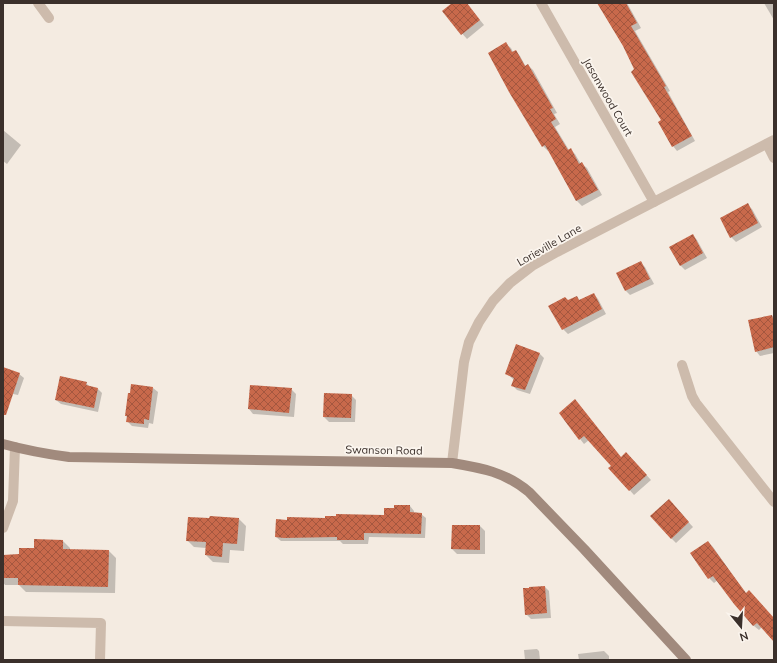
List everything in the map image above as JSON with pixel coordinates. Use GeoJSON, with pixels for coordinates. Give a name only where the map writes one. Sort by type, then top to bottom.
{"type":"FeatureCollection","features":[{"type":"Feature","properties":{"kind":"street"},"geometry":{"type":"LineString","coordinates":[[38,3],[49,18]]}},
{"type":"Feature","properties":{"kind":"street","name":"Jasonwood Court"},"geometry":{"type":"LineString","coordinates":[[541,3],[654,202]]}},
{"type":"Feature","properties":{"kind":"street"},"geometry":{"type":"LineString","coordinates":[[770,142],[774,158]]}},
{"type":"Feature","properties":{"kind":"street","name":"Lorieville Lane"},"geometry":{"type":"LineString","coordinates":[[452,463],[464,362],[469,342],[479,322],[493,301],[510,283],[532,266],[557,252],[770,142]]}},
{"type":"Feature","properties":{"kind":"street"},"geometry":{"type":"LineString","coordinates":[[682,365],[692,396],[696,403],[774,502]]}},
{"type":"Feature","properties":{"kind":"street","name":"Swanson Road"},"geometry":{"type":"LineString","coordinates":[[3,444],[15,448],[69,457],[452,463],[494,472],[519,484],[529,492],[584,549],[686,660]]}},
{"type":"Feature","properties":{"kind":"street"},"geometry":{"type":"LineString","coordinates":[[3,528],[13,501],[15,448]]}},
{"type":"Feature","properties":{"kind":"street"},"geometry":{"type":"LineString","coordinates":[[3,621],[101,623],[100,660]]}},
{"type":"Feature","properties":{"kind":"building"},"geometry":{"type":"Polygon","coordinates":[[[452,3],[467,3],[480,20],[461,35],[442,11],[452,3]]]}},
{"type":"Feature","properties":{"kind":"building"},"geometry":{"type":"Polygon","coordinates":[[[597,3],[626,3],[637,23],[631,26],[666,86],[664,87],[692,136],[672,147],[658,122],[661,120],[631,72],[634,69],[623,46],[597,3]]]}},
{"type":"Feature","properties":{"kind":"building"},"geometry":{"type":"Polygon","coordinates":[[[506,42],[512,52],[516,50],[525,66],[528,64],[553,108],[550,109],[556,119],[551,122],[568,150],[571,148],[579,164],[582,162],[598,190],[576,201],[545,145],[542,147],[509,92],[488,53],[506,42]]]}},
{"type":"Feature","properties":{"kind":"building"},"geometry":{"type":"Polygon","coordinates":[[[748,203],[758,223],[730,238],[720,218],[748,203]]]}},
{"type":"Feature","properties":{"kind":"building"},"geometry":{"type":"Polygon","coordinates":[[[693,234],[703,253],[680,266],[669,247],[693,234]]]}},
{"type":"Feature","properties":{"kind":"building"},"geometry":{"type":"Polygon","coordinates":[[[641,261],[650,279],[625,291],[616,273],[641,261]]]}},
{"type":"Feature","properties":{"kind":"building"},"geometry":{"type":"Polygon","coordinates":[[[594,293],[602,309],[562,330],[548,306],[565,297],[568,300],[577,296],[579,300],[594,293]]]}},
{"type":"Feature","properties":{"kind":"building"},"geometry":{"type":"Polygon","coordinates":[[[772,315],[774,323],[774,347],[755,352],[748,320],[772,315]]]}},
{"type":"Feature","properties":{"kind":"building"},"geometry":{"type":"Polygon","coordinates":[[[516,344],[540,353],[525,390],[511,386],[514,378],[505,374],[516,344]]]}},
{"type":"Feature","properties":{"kind":"building"},"geometry":{"type":"Polygon","coordinates":[[[3,367],[20,373],[6,415],[3,415],[3,367]]]}},
{"type":"Feature","properties":{"kind":"building"},"geometry":{"type":"Polygon","coordinates":[[[60,376],[87,382],[86,385],[98,388],[94,408],[55,400],[60,376]]]}},
{"type":"Feature","properties":{"kind":"building"},"geometry":{"type":"Polygon","coordinates":[[[131,384],[153,387],[149,420],[144,419],[144,424],[126,422],[127,416],[125,416],[128,393],[130,393],[131,384]]]}},
{"type":"Feature","properties":{"kind":"building"},"geometry":{"type":"Polygon","coordinates":[[[250,385],[292,388],[289,413],[248,409],[250,385]]]}},
{"type":"Feature","properties":{"kind":"building"},"geometry":{"type":"Polygon","coordinates":[[[324,393],[352,394],[351,418],[323,417],[324,393]]]}},
{"type":"Feature","properties":{"kind":"building"},"geometry":{"type":"Polygon","coordinates":[[[575,399],[621,457],[626,452],[647,475],[629,491],[608,468],[611,466],[584,436],[579,440],[559,413],[575,399]]]}},
{"type":"Feature","properties":{"kind":"building"},"geometry":{"type":"Polygon","coordinates":[[[669,499],[689,522],[671,539],[650,516],[669,499]]]}},
{"type":"Feature","properties":{"kind":"building"},"geometry":{"type":"Polygon","coordinates":[[[394,505],[410,505],[410,512],[422,513],[421,534],[364,533],[364,540],[337,540],[337,537],[275,537],[276,519],[287,520],[287,517],[325,518],[325,516],[336,516],[336,514],[384,515],[384,508],[394,508],[394,505]]]}},
{"type":"Feature","properties":{"kind":"building"},"geometry":{"type":"Polygon","coordinates":[[[210,516],[239,518],[237,544],[223,543],[222,557],[205,555],[206,542],[186,541],[188,517],[209,518],[210,516]]]}},
{"type":"Feature","properties":{"kind":"building"},"geometry":{"type":"Polygon","coordinates":[[[452,525],[480,525],[480,550],[451,549],[452,525]]]}},
{"type":"Feature","properties":{"kind":"building"},"geometry":{"type":"Polygon","coordinates":[[[34,539],[63,540],[63,549],[109,550],[108,587],[18,585],[18,578],[3,578],[3,555],[19,554],[19,548],[34,548],[34,539]]]}},
{"type":"Feature","properties":{"kind":"building"},"geometry":{"type":"Polygon","coordinates":[[[708,541],[746,593],[749,590],[774,618],[774,642],[757,623],[753,626],[713,576],[708,579],[690,553],[708,541]]]}},
{"type":"Feature","properties":{"kind":"building"},"geometry":{"type":"Polygon","coordinates":[[[545,586],[547,613],[525,615],[523,588],[545,586]]]}}]}
